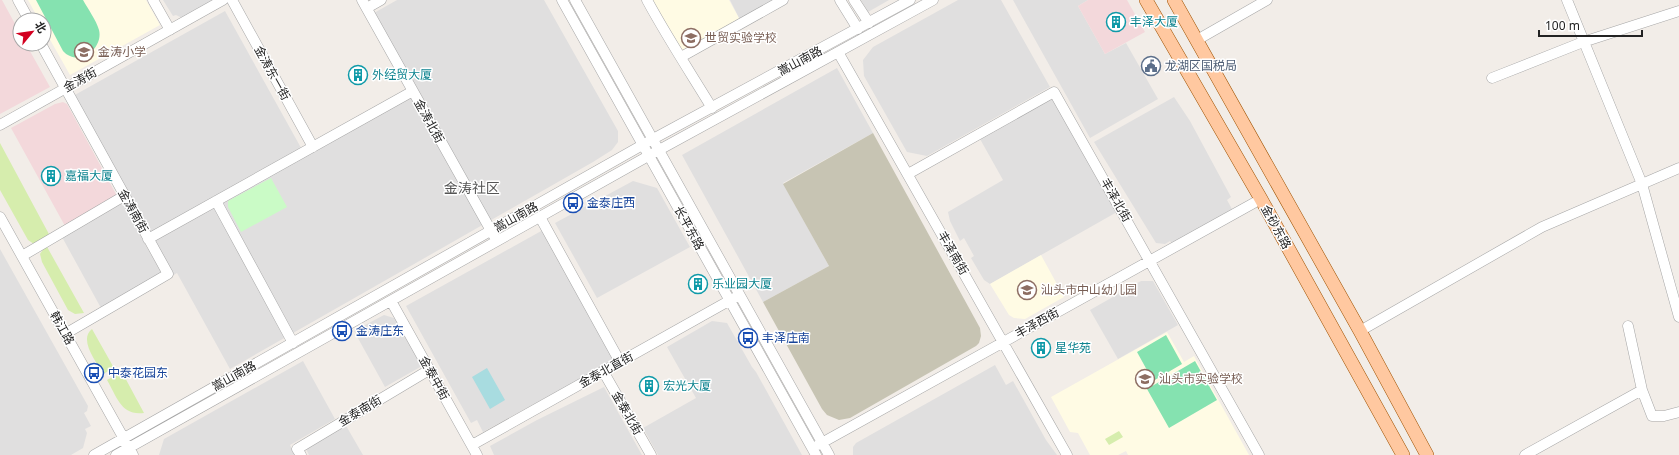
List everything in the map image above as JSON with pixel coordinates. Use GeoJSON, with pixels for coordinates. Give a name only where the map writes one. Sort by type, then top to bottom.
{"type":"FeatureCollection","features":[{"type":"Feature","properties":{"kind":"main road","name":"金砂东路"},"geometry":{"type":"LineString","coordinates":[[1146,0],[1261,199],[1403,455]]}},
{"type":"Feature","properties":{"kind":"main road","name":"金砂东路"},"geometry":{"type":"LineString","coordinates":[[1174,0],[1360,331],[1427,455]]}},
{"type":"Feature","properties":{"kind":"street"},"geometry":{"type":"LineString","coordinates":[[18,0],[25,12]]}},
{"type":"Feature","properties":{"kind":"street"},"geometry":{"type":"LineString","coordinates":[[153,0],[170,30]]}},
{"type":"Feature","properties":{"kind":"street","name":"金涛街"},"geometry":{"type":"LineString","coordinates":[[0,126],[223,0]]}},
{"type":"Feature","properties":{"kind":"street","name":"金涛东一街"},"geometry":{"type":"LineString","coordinates":[[232,0],[313,147]]}},
{"type":"Feature","properties":{"kind":"street"},"geometry":{"type":"LineString","coordinates":[[365,4],[381,0]]}},
{"type":"Feature","properties":{"kind":"street","name":"长平东路"},"geometry":{"type":"LineString","coordinates":[[562,0],[814,451]]}},
{"type":"Feature","properties":{"kind":"street","name":"长平东路"},"geometry":{"type":"LineString","coordinates":[[575,0],[829,455]]}},
{"type":"Feature","properties":{"kind":"street"},"geometry":{"type":"LineString","coordinates":[[647,0],[667,36],[712,108]]}},
{"type":"Feature","properties":{"kind":"street"},"geometry":{"type":"LineString","coordinates":[[681,57],[783,0]]}},
{"type":"Feature","properties":{"kind":"street"},"geometry":{"type":"LineString","coordinates":[[840,0],[858,29]]}},
{"type":"Feature","properties":{"kind":"street"},"geometry":{"type":"LineString","coordinates":[[854,0],[869,23]]}},
{"type":"Feature","properties":{"kind":"street","name":"嵩山南路"},"geometry":{"type":"LineString","coordinates":[[94,455],[642,145],[910,0]]}},
{"type":"Feature","properties":{"kind":"street","name":"嵩山南路"},"geometry":{"type":"LineString","coordinates":[[341,329],[648,156],[933,0]]}},
{"type":"Feature","properties":{"kind":"street"},"geometry":{"type":"LineString","coordinates":[[1197,40],[1266,0]]}},
{"type":"Feature","properties":{"kind":"street"},"geometry":{"type":"LineString","coordinates":[[1567,0],[1642,184],[1679,317]]}},
{"type":"Feature","properties":{"kind":"street","name":"金涛北街"},"geometry":{"type":"LineString","coordinates":[[365,4],[497,241]]}},
{"type":"Feature","properties":{"kind":"street"},"geometry":{"type":"LineString","coordinates":[[1492,78],[1584,42],[1679,11]]}},
{"type":"Feature","properties":{"kind":"street","name":"金涛南街"},"geometry":{"type":"LineString","coordinates":[[46,52],[65,89],[168,274],[65,334]]}},
{"type":"Feature","properties":{"kind":"street","name":"丰泽南街"},"geometry":{"type":"LineString","coordinates":[[838,52],[1067,455]]}},
{"type":"Feature","properties":{"kind":"street"},"geometry":{"type":"LineString","coordinates":[[148,239],[413,91]]}},
{"type":"Feature","properties":{"kind":"street","name":"丰泽北街"},"geometry":{"type":"LineString","coordinates":[[908,174],[1054,92],[1259,455]]}},
{"type":"Feature","properties":{"kind":"street"},"geometry":{"type":"LineString","coordinates":[[1360,331],[1542,227],[1679,168]]}},
{"type":"Feature","properties":{"kind":"street"},"geometry":{"type":"LineString","coordinates":[[22,256],[124,196]]}},
{"type":"Feature","properties":{"kind":"street","name":"丰泽西街"},"geometry":{"type":"LineString","coordinates":[[814,451],[822,442],[1261,199]]}},
{"type":"Feature","properties":{"kind":"street"},"geometry":{"type":"LineString","coordinates":[[216,201],[293,342]]}},
{"type":"Feature","properties":{"kind":"street","name":"韩江路"},"geometry":{"type":"LineString","coordinates":[[0,217],[65,334],[121,440],[125,453],[341,329]]}},
{"type":"Feature","properties":{"kind":"street"},"geometry":{"type":"LineString","coordinates":[[540,217],[620,362]]}},
{"type":"Feature","properties":{"kind":"street","name":"韩江路"},"geometry":{"type":"LineString","coordinates":[[0,229],[121,440]]}},
{"type":"Feature","properties":{"kind":"street","name":"金泰北直街"},"geometry":{"type":"LineString","coordinates":[[472,445],[740,295]]}},
{"type":"Feature","properties":{"kind":"street","name":"金泰中街"},"geometry":{"type":"LineString","coordinates":[[391,301],[477,455]]}},
{"type":"Feature","properties":{"kind":"street"},"geometry":{"type":"LineString","coordinates":[[1628,326],[1642,390],[1652,416],[1664,416],[1679,412]]}},
{"type":"Feature","properties":{"kind":"street","name":"金泰南街"},"geometry":{"type":"LineString","coordinates":[[300,455],[297,449],[429,370]]}},
{"type":"Feature","properties":{"kind":"street","name":"金泰北街"},"geometry":{"type":"LineString","coordinates":[[603,372],[651,455]]}},
{"type":"Feature","properties":{"kind":"street"},"geometry":{"type":"LineString","coordinates":[[1525,455],[1642,390]]}},
{"type":"Feature","properties":{"kind":"shaded area"},"geometry":{"type":"Polygon","coordinates":[[[0,0],[2,0],[12,18],[12,52],[30,52],[50,87],[0,114],[0,0]]]}},
{"type":"Feature","properties":{"kind":"shaded area","name":"金涛小学"},"geometry":{"type":"Polygon","coordinates":[[[28,0],[146,0],[160,25],[70,75],[52,43],[52,12],[35,12],[28,0]]]}},
{"type":"Feature","properties":{"kind":"shaded area"},"geometry":{"type":"Polygon","coordinates":[[[163,0],[217,0],[184,19],[176,15],[173,16],[163,0]]]}},
{"type":"Feature","properties":{"kind":"shaded area"},"geometry":{"type":"Polygon","coordinates":[[[397,0],[544,0],[618,131],[618,142],[612,150],[593,162],[230,369],[177,273],[172,276],[73,96],[225,11],[305,155],[417,91],[374,13],[397,0]]]}},
{"type":"Feature","properties":{"kind":"shaded area","name":"世贸实验学校"},"geometry":{"type":"Polygon","coordinates":[[[652,0],[729,0],[740,20],[683,51],[652,0]]]}},
{"type":"Feature","properties":{"kind":"shaded area"},"geometry":{"type":"Polygon","coordinates":[[[730,0],[774,0],[740,20],[730,0]]]}},
{"type":"Feature","properties":{"kind":"shaded area"},"geometry":{"type":"Polygon","coordinates":[[[861,0],[889,0],[868,12],[861,0]]]}},
{"type":"Feature","properties":{"kind":"shaded area"},"geometry":{"type":"Polygon","coordinates":[[[958,0],[1001,0],[1050,87],[927,156],[907,152],[864,76],[863,60],[873,47],[958,0]]]}},
{"type":"Feature","properties":{"kind":"shaded area"},"geometry":{"type":"Polygon","coordinates":[[[1013,0],[1088,0],[1078,6],[1105,54],[1126,43],[1158,99],[1090,138],[1013,0]]]}},
{"type":"Feature","properties":{"kind":"shaded area"},"geometry":{"type":"Polygon","coordinates":[[[1088,0],[1127,0],[1145,32],[1105,54],[1078,6],[1088,0]]]}},
{"type":"Feature","properties":{"kind":"shaded area"},"geometry":{"type":"Polygon","coordinates":[[[837,68],[873,133],[783,183],[829,266],[763,302],[682,155],[837,68]]]}},
{"type":"Feature","properties":{"kind":"shaded area"},"geometry":{"type":"Polygon","coordinates":[[[1174,97],[1190,121],[1231,197],[1227,200],[1232,209],[1172,244],[1170,241],[1165,244],[1156,243],[1094,142],[1174,97]]]}},
{"type":"Feature","properties":{"kind":"shaded area"},"geometry":{"type":"Polygon","coordinates":[[[1053,98],[1117,212],[990,284],[984,280],[971,258],[974,256],[964,238],[960,241],[950,221],[948,212],[1003,180],[980,139],[1053,98]]]}},
{"type":"Feature","properties":{"kind":"shaded area"},"geometry":{"type":"Polygon","coordinates":[[[63,102],[67,104],[117,196],[65,226],[11,128],[55,104],[63,102]]]}},
{"type":"Feature","properties":{"kind":"shaded area"},"geometry":{"type":"Polygon","coordinates":[[[873,133],[980,328],[981,336],[979,343],[976,346],[850,418],[839,420],[827,415],[822,409],[763,302],[829,266],[783,184],[873,133]]]}},
{"type":"Feature","properties":{"kind":"shaded area"},"geometry":{"type":"Polygon","coordinates":[[[633,181],[657,188],[690,247],[597,298],[555,223],[633,181]]]}},
{"type":"Feature","properties":{"kind":"shaded area"},"geometry":{"type":"Polygon","coordinates":[[[122,203],[162,274],[101,308],[62,237],[122,203]]]}},
{"type":"Feature","properties":{"kind":"shaded area"},"geometry":{"type":"Polygon","coordinates":[[[543,230],[615,360],[483,432],[477,420],[471,423],[406,306],[543,230]]]}},
{"type":"Feature","properties":{"kind":"shaded area"},"geometry":{"type":"Polygon","coordinates":[[[0,249],[88,406],[87,411],[84,413],[91,426],[85,429],[87,433],[83,448],[71,455],[0,455],[0,249]]]}},
{"type":"Feature","properties":{"kind":"shaded area","name":"汕头市中山幼儿园"},"geometry":{"type":"Polygon","coordinates":[[[1041,255],[1064,297],[1025,319],[1014,318],[1009,315],[990,284],[1041,255]]]}},
{"type":"Feature","properties":{"kind":"shaded area"},"geometry":{"type":"Polygon","coordinates":[[[1141,281],[1153,281],[1178,325],[1118,359],[1090,310],[1141,281]]]}},
{"type":"Feature","properties":{"kind":"shaded area"},"geometry":{"type":"Polygon","coordinates":[[[384,315],[394,318],[422,366],[385,387],[354,331],[384,315]]]}},
{"type":"Feature","properties":{"kind":"shaded area"},"geometry":{"type":"Polygon","coordinates":[[[712,321],[727,323],[802,455],[658,455],[643,428],[696,398],[667,347],[712,321]]]}},
{"type":"Feature","properties":{"kind":"shaded area","name":"汕头市实验学校"},"geometry":{"type":"Polygon","coordinates":[[[1167,332],[1184,362],[1194,356],[1249,455],[1128,455],[1126,451],[1118,455],[1090,455],[1078,433],[1070,432],[1051,397],[1167,332]]]}},
{"type":"Feature","properties":{"kind":"shaded area"},"geometry":{"type":"Polygon","coordinates":[[[303,361],[335,419],[290,445],[295,455],[159,455],[164,439],[303,361]]]}},
{"type":"Feature","properties":{"kind":"shaded area"},"geometry":{"type":"Polygon","coordinates":[[[995,365],[1006,385],[1013,381],[1046,440],[1057,455],[853,455],[853,447],[856,443],[995,365]]]}},
{"type":"Feature","properties":{"kind":"shaded area"},"geometry":{"type":"Polygon","coordinates":[[[604,387],[642,455],[494,455],[490,446],[537,420],[604,387]]]}},
{"type":"Feature","properties":{"kind":"shaded area"},"geometry":{"type":"Polygon","coordinates":[[[345,424],[363,455],[309,455],[305,447],[345,424]]]}},
{"type":"Feature","properties":{"kind":"green space"},"geometry":{"type":"Polygon","coordinates":[[[36,0],[83,0],[94,18],[99,30],[100,36],[96,47],[92,52],[81,57],[76,58],[66,54],[52,30],[52,12],[42,12],[36,0]]]}},
{"type":"Feature","properties":{"kind":"green space"},"geometry":{"type":"Polygon","coordinates":[[[0,143],[50,236],[34,244],[28,240],[0,190],[0,143]]]}},
{"type":"Feature","properties":{"kind":"green space"},"geometry":{"type":"Polygon","coordinates":[[[271,178],[287,207],[241,232],[228,207],[228,201],[271,178]]]}},
{"type":"Feature","properties":{"kind":"green space"},"geometry":{"type":"Polygon","coordinates":[[[46,245],[84,313],[75,314],[68,310],[42,262],[40,254],[46,245]]]}},
{"type":"Feature","properties":{"kind":"green space"},"geometry":{"type":"Polygon","coordinates":[[[92,329],[114,368],[103,374],[88,345],[88,334],[92,329]]]}},
{"type":"Feature","properties":{"kind":"green space"},"geometry":{"type":"Polygon","coordinates":[[[1166,335],[1182,364],[1153,381],[1137,352],[1166,335]]]}},
{"type":"Feature","properties":{"kind":"green space"},"geometry":{"type":"Polygon","coordinates":[[[1195,361],[1217,400],[1169,428],[1147,389],[1195,361]]]}},
{"type":"Feature","properties":{"kind":"green space"},"geometry":{"type":"Polygon","coordinates":[[[122,372],[144,413],[130,412],[117,399],[107,380],[122,372]]]}},
{"type":"Feature","properties":{"kind":"green space"},"geometry":{"type":"Polygon","coordinates":[[[1119,431],[1123,437],[1109,445],[1105,439],[1119,431]]]}},
{"type":"Feature","properties":{"kind":"water"},"geometry":{"type":"Polygon","coordinates":[[[487,368],[505,400],[490,409],[472,377],[487,368]]]}},
{"type":"Feature","properties":{"kind":"place","name":"丰泽大厦"},"geometry":{"type":"Point","coordinates":[1116,22]}},
{"type":"Feature","properties":{"kind":"place","name":"世贸实验学校"},"geometry":{"type":"Point","coordinates":[691,38]}},
{"type":"Feature","properties":{"kind":"place","name":"金涛小学"},"geometry":{"type":"Point","coordinates":[84,52]}},
{"type":"Feature","properties":{"kind":"place","name":"龙湖区国税局"},"geometry":{"type":"Point","coordinates":[1151,66]}},
{"type":"Feature","properties":{"kind":"place","name":"外经贸大厦"},"geometry":{"type":"Point","coordinates":[358,75]}},
{"type":"Feature","properties":{"kind":"place","name":"嘉福大厦"},"geometry":{"type":"Point","coordinates":[51,176]}},
{"type":"Feature","properties":{"kind":"place","name":"金泰庄西"},"geometry":{"type":"Point","coordinates":[573,203]}},
{"type":"Feature","properties":{"kind":"place","name":"乐业园大厦"},"geometry":{"type":"Point","coordinates":[698,284]}},
{"type":"Feature","properties":{"kind":"place","name":"汕头市中山幼儿园"},"geometry":{"type":"Point","coordinates":[1027,290]}},
{"type":"Feature","properties":{"kind":"place","name":"金涛庄东"},"geometry":{"type":"Point","coordinates":[342,331]}},
{"type":"Feature","properties":{"kind":"place","name":"丰泽庄南"},"geometry":{"type":"Point","coordinates":[748,338]}},
{"type":"Feature","properties":{"kind":"place","name":"星华苑"},"geometry":{"type":"Point","coordinates":[1041,348]}},
{"type":"Feature","properties":{"kind":"place","name":"中泰花园东"},"geometry":{"type":"Point","coordinates":[94,373]}},
{"type":"Feature","properties":{"kind":"place","name":"汕头市实验学校"},"geometry":{"type":"Point","coordinates":[1145,379]}},
{"type":"Feature","properties":{"kind":"place","name":"宏光大厦"},"geometry":{"type":"Point","coordinates":[649,386]}},
{"type":"Feature","properties":{"kind":"district","name":"金涛社区"},"geometry":{"type":"Point","coordinates":[472,188]}}]}
